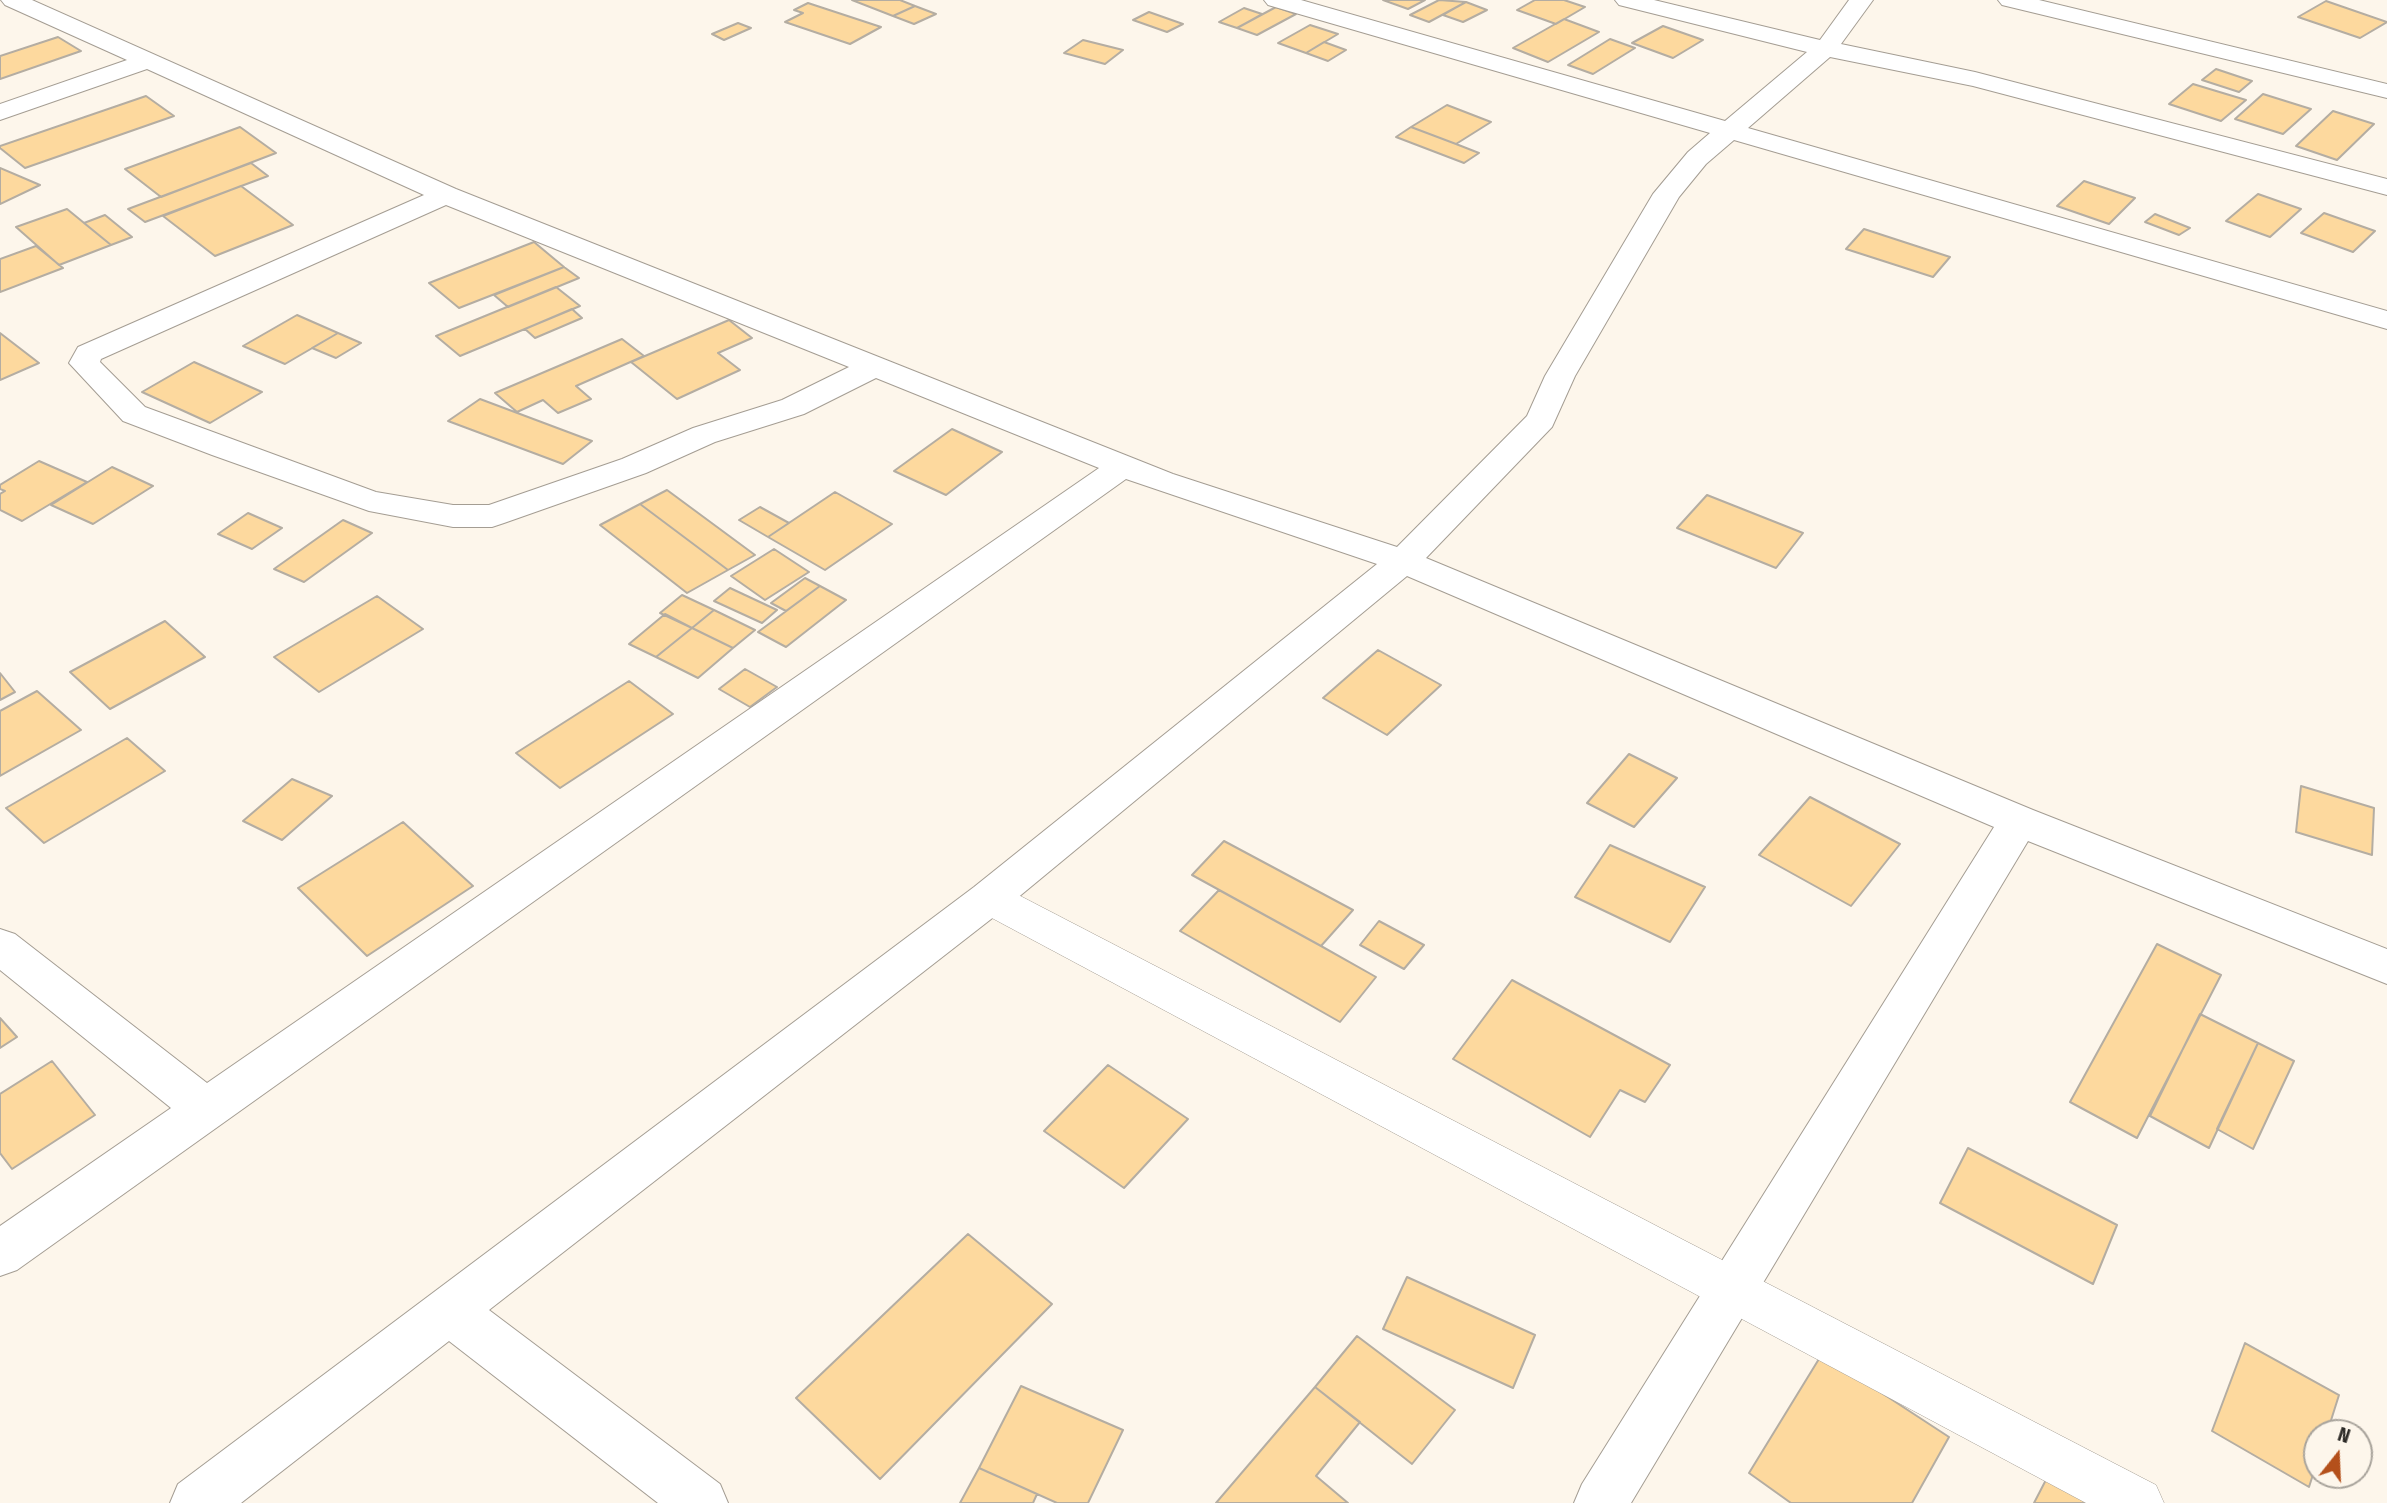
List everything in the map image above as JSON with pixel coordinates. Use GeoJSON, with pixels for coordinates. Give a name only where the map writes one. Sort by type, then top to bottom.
{"type":"FeatureCollection","features":[{"type":"Feature","properties":{"kind":"street"},"geometry":{"type":"LineString","coordinates":[[13,0],[446,195],[1161,481],[1403,561],[2019,821],[2387,967]]}},
{"type":"Feature","properties":{"kind":"street"},"geometry":{"type":"LineString","coordinates":[[1276,0],[2387,320]]}},
{"type":"Feature","properties":{"kind":"street"},"geometry":{"type":"LineString","coordinates":[[1627,0],[1770,37],[1975,79],[2387,187]]}},
{"type":"Feature","properties":{"kind":"street"},"geometry":{"type":"LineString","coordinates":[[197,1503],[989,898],[1403,561],[1541,420],[1560,376],[1667,194],[1697,158],[1826,48],[1861,0]]}},
{"type":"Feature","properties":{"kind":"street"},"geometry":{"type":"LineString","coordinates":[[2010,0],[2387,91]]}},
{"type":"Feature","properties":{"kind":"street"},"geometry":{"type":"LineString","coordinates":[[0,113],[148,61]]}},
{"type":"Feature","properties":{"kind":"street"},"geometry":{"type":"LineString","coordinates":[[446,195],[89,353],[84,363],[134,414],[369,501],[453,516],[492,516],[634,466],[704,435],[793,407],[876,366]]}},
{"type":"Feature","properties":{"kind":"street"},"geometry":{"type":"LineString","coordinates":[[0,1254],[1123,466]]}},
{"type":"Feature","properties":{"kind":"street"},"geometry":{"type":"LineString","coordinates":[[1601,1503],[2019,821]]}},
{"type":"Feature","properties":{"kind":"street"},"geometry":{"type":"LineString","coordinates":[[0,946],[206,1109]]}},
{"type":"Feature","properties":{"kind":"street"},"geometry":{"type":"LineString","coordinates":[[449,1310],[701,1503]]}},
{"type":"Feature","properties":{"kind":"lane"},"geometry":{"type":"LineString","coordinates":[[989,898],[2138,1503]]}},
{"type":"Feature","properties":{"kind":"building"},"geometry":{"type":"Polygon","coordinates":[[[852,0],[900,0],[915,6],[893,16],[852,0]]]}},
{"type":"Feature","properties":{"kind":"building"},"geometry":{"type":"Polygon","coordinates":[[[1383,0],[1425,0],[1408,9],[1383,0]]]}},
{"type":"Feature","properties":{"kind":"building"},"geometry":{"type":"Polygon","coordinates":[[[1439,0],[1466,2],[1429,22],[1410,15],[1439,0]]]}},
{"type":"Feature","properties":{"kind":"building"},"geometry":{"type":"Polygon","coordinates":[[[1535,0],[1564,0],[1585,7],[1556,24],[1517,10],[1535,0]]]}},
{"type":"Feature","properties":{"kind":"building"},"geometry":{"type":"Polygon","coordinates":[[[2326,1],[2387,22],[2360,38],[2298,17],[2326,1]]]}},
{"type":"Feature","properties":{"kind":"building"},"geometry":{"type":"Polygon","coordinates":[[[1466,2],[1487,10],[1463,22],[1443,15],[1466,2]]]}},
{"type":"Feature","properties":{"kind":"building"},"geometry":{"type":"Polygon","coordinates":[[[808,3],[881,27],[850,44],[785,22],[803,13],[794,10],[808,3]]]}},
{"type":"Feature","properties":{"kind":"building"},"geometry":{"type":"Polygon","coordinates":[[[915,6],[936,14],[914,24],[893,16],[915,6]]]}},
{"type":"Feature","properties":{"kind":"building"},"geometry":{"type":"Polygon","coordinates":[[[1276,7],[1296,14],[1257,35],[1237,28],[1276,7]]]}},
{"type":"Feature","properties":{"kind":"building"},"geometry":{"type":"Polygon","coordinates":[[[1244,8],[1262,14],[1237,28],[1219,22],[1244,8]]]}},
{"type":"Feature","properties":{"kind":"building"},"geometry":{"type":"Polygon","coordinates":[[[1149,12],[1183,24],[1167,32],[1133,20],[1149,12]]]}},
{"type":"Feature","properties":{"kind":"building"},"geometry":{"type":"Polygon","coordinates":[[[1564,19],[1599,32],[1548,62],[1513,48],[1564,19]]]}},
{"type":"Feature","properties":{"kind":"building"},"geometry":{"type":"Polygon","coordinates":[[[738,23],[751,28],[724,40],[712,34],[738,23]]]}},
{"type":"Feature","properties":{"kind":"building"},"geometry":{"type":"Polygon","coordinates":[[[1310,25],[1338,34],[1306,53],[1278,43],[1310,25]]]}},
{"type":"Feature","properties":{"kind":"building"},"geometry":{"type":"Polygon","coordinates":[[[1663,26],[1703,40],[1673,58],[1632,43],[1663,26]]]}},
{"type":"Feature","properties":{"kind":"building"},"geometry":{"type":"Polygon","coordinates":[[[58,37],[81,51],[0,79],[0,56],[58,37]]]}},
{"type":"Feature","properties":{"kind":"building"},"geometry":{"type":"Polygon","coordinates":[[[1610,39],[1635,48],[1593,74],[1568,65],[1610,39]]]}},
{"type":"Feature","properties":{"kind":"building"},"geometry":{"type":"Polygon","coordinates":[[[1083,40],[1123,50],[1105,64],[1064,53],[1083,40]]]}},
{"type":"Feature","properties":{"kind":"building"},"geometry":{"type":"Polygon","coordinates":[[[1324,42],[1346,50],[1328,61],[1306,53],[1324,42]]]}},
{"type":"Feature","properties":{"kind":"building"},"geometry":{"type":"Polygon","coordinates":[[[2216,69],[2252,81],[2239,92],[2202,80],[2216,69]]]}},
{"type":"Feature","properties":{"kind":"building"},"geometry":{"type":"Polygon","coordinates":[[[2193,84],[2246,100],[2221,121],[2169,104],[2193,84]]]}},
{"type":"Feature","properties":{"kind":"building"},"geometry":{"type":"Polygon","coordinates":[[[2263,94],[2311,109],[2283,134],[2235,119],[2263,94]]]}},
{"type":"Feature","properties":{"kind":"building"},"geometry":{"type":"Polygon","coordinates":[[[146,96],[174,116],[25,168],[0,148],[0,146],[146,96]]]}},
{"type":"Feature","properties":{"kind":"building"},"geometry":{"type":"Polygon","coordinates":[[[1447,105],[1491,122],[1456,144],[1411,127],[1447,105]]]}},
{"type":"Feature","properties":{"kind":"building"},"geometry":{"type":"Polygon","coordinates":[[[2333,111],[2374,124],[2337,160],[2296,146],[2333,111]]]}},
{"type":"Feature","properties":{"kind":"building"},"geometry":{"type":"Polygon","coordinates":[[[240,127],[276,153],[161,197],[125,169],[240,127]]]}},
{"type":"Feature","properties":{"kind":"building"},"geometry":{"type":"Polygon","coordinates":[[[1411,127],[1479,153],[1464,163],[1396,137],[1411,127]]]}},
{"type":"Feature","properties":{"kind":"building"},"geometry":{"type":"Polygon","coordinates":[[[251,163],[268,176],[145,222],[128,209],[251,163]]]}},
{"type":"Feature","properties":{"kind":"building"},"geometry":{"type":"Polygon","coordinates":[[[0,168],[40,185],[0,204],[0,168]]]}},
{"type":"Feature","properties":{"kind":"building"},"geometry":{"type":"Polygon","coordinates":[[[2084,181],[2135,198],[2109,224],[2057,206],[2084,181]]]}},
{"type":"Feature","properties":{"kind":"building"},"geometry":{"type":"Polygon","coordinates":[[[241,186],[293,225],[215,256],[163,216],[241,186]]]}},
{"type":"Feature","properties":{"kind":"building"},"geometry":{"type":"Polygon","coordinates":[[[2258,194],[2301,209],[2270,237],[2226,221],[2258,194]]]}},
{"type":"Feature","properties":{"kind":"building"},"geometry":{"type":"Polygon","coordinates":[[[67,209],[111,245],[59,265],[16,227],[67,209]]]}},
{"type":"Feature","properties":{"kind":"building"},"geometry":{"type":"Polygon","coordinates":[[[2324,213],[2375,231],[2353,252],[2301,233],[2324,213]]]}},
{"type":"Feature","properties":{"kind":"building"},"geometry":{"type":"Polygon","coordinates":[[[2155,214],[2190,228],[2179,235],[2145,222],[2155,214]]]}},
{"type":"Feature","properties":{"kind":"building"},"geometry":{"type":"Polygon","coordinates":[[[105,215],[132,237],[111,245],[84,223],[105,215]]]}},
{"type":"Feature","properties":{"kind":"building"},"geometry":{"type":"Polygon","coordinates":[[[1864,229],[1950,257],[1933,277],[1846,249],[1864,229]]]}},
{"type":"Feature","properties":{"kind":"building"},"geometry":{"type":"Polygon","coordinates":[[[534,242],[564,267],[459,308],[429,283],[534,242]]]}},
{"type":"Feature","properties":{"kind":"building"},"geometry":{"type":"Polygon","coordinates":[[[36,246],[63,268],[0,292],[0,259],[36,246]]]}},
{"type":"Feature","properties":{"kind":"building"},"geometry":{"type":"Polygon","coordinates":[[[564,267],[579,278],[508,307],[494,295],[564,267]]]}},
{"type":"Feature","properties":{"kind":"building"},"geometry":{"type":"Polygon","coordinates":[[[556,287],[580,306],[460,356],[436,336],[556,287]]]}},
{"type":"Feature","properties":{"kind":"building"},"geometry":{"type":"Polygon","coordinates":[[[572,309],[582,318],[535,338],[525,329],[572,309]]]}},
{"type":"Feature","properties":{"kind":"building"},"geometry":{"type":"Polygon","coordinates":[[[297,315],[338,333],[285,364],[243,346],[297,315]]]}},
{"type":"Feature","properties":{"kind":"building"},"geometry":{"type":"Polygon","coordinates":[[[729,320],[752,338],[718,353],[740,370],[677,399],[631,362],[729,320]]]}},
{"type":"Feature","properties":{"kind":"building"},"geometry":{"type":"Polygon","coordinates":[[[0,333],[39,363],[0,380],[0,333]]]}},
{"type":"Feature","properties":{"kind":"building"},"geometry":{"type":"Polygon","coordinates":[[[338,333],[361,343],[336,358],[312,348],[338,333]]]}},
{"type":"Feature","properties":{"kind":"building"},"geometry":{"type":"Polygon","coordinates":[[[622,339],[644,356],[576,386],[591,399],[558,413],[543,400],[517,412],[495,393],[622,339]]]}},
{"type":"Feature","properties":{"kind":"building"},"geometry":{"type":"Polygon","coordinates":[[[194,362],[262,392],[210,423],[142,392],[194,362]]]}},
{"type":"Feature","properties":{"kind":"building"},"geometry":{"type":"Polygon","coordinates":[[[480,399],[592,441],[563,464],[448,421],[480,399]]]}},
{"type":"Feature","properties":{"kind":"building"},"geometry":{"type":"Polygon","coordinates":[[[952,429],[1002,452],[946,495],[894,471],[952,429]]]}},
{"type":"Feature","properties":{"kind":"building"},"geometry":{"type":"Polygon","coordinates":[[[39,461],[87,482],[22,521],[0,510],[0,494],[5,491],[0,489],[0,485],[39,461]]]}},
{"type":"Feature","properties":{"kind":"building"},"geometry":{"type":"Polygon","coordinates":[[[112,467],[153,486],[93,524],[51,505],[112,467]]]}},
{"type":"Feature","properties":{"kind":"building"},"geometry":{"type":"Polygon","coordinates":[[[667,490],[755,555],[728,570],[640,504],[667,490]]]}},
{"type":"Feature","properties":{"kind":"building"},"geometry":{"type":"Polygon","coordinates":[[[835,492],[892,524],[825,570],[768,537],[835,492]]]}},
{"type":"Feature","properties":{"kind":"building"},"geometry":{"type":"Polygon","coordinates":[[[1707,495],[1803,533],[1776,568],[1677,528],[1707,495]]]}},
{"type":"Feature","properties":{"kind":"building"},"geometry":{"type":"Polygon","coordinates":[[[640,504],[728,570],[687,593],[600,525],[640,504]]]}},
{"type":"Feature","properties":{"kind":"building"},"geometry":{"type":"Polygon","coordinates":[[[760,507],[789,523],[768,537],[739,520],[760,507]]]}},
{"type":"Feature","properties":{"kind":"building"},"geometry":{"type":"Polygon","coordinates":[[[248,513],[282,528],[252,549],[218,534],[248,513]]]}},
{"type":"Feature","properties":{"kind":"building"},"geometry":{"type":"Polygon","coordinates":[[[343,520],[372,533],[304,582],[274,569],[343,520]]]}},
{"type":"Feature","properties":{"kind":"building"},"geometry":{"type":"Polygon","coordinates":[[[774,549],[809,572],[765,600],[731,576],[774,549]]]}},
{"type":"Feature","properties":{"kind":"building"},"geometry":{"type":"Polygon","coordinates":[[[805,578],[820,586],[786,611],[771,603],[805,578]]]}},
{"type":"Feature","properties":{"kind":"building"},"geometry":{"type":"Polygon","coordinates":[[[820,586],[846,600],[786,647],[758,632],[820,586]]]}},
{"type":"Feature","properties":{"kind":"building"},"geometry":{"type":"Polygon","coordinates":[[[730,588],[777,610],[762,623],[714,601],[730,588]]]}},
{"type":"Feature","properties":{"kind":"building"},"geometry":{"type":"Polygon","coordinates":[[[682,595],[714,610],[692,628],[660,613],[682,595]]]}},
{"type":"Feature","properties":{"kind":"building"},"geometry":{"type":"Polygon","coordinates":[[[377,596],[423,629],[319,692],[274,657],[377,596]]]}},
{"type":"Feature","properties":{"kind":"building"},"geometry":{"type":"Polygon","coordinates":[[[714,610],[755,630],[733,648],[692,628],[714,610]]]}},
{"type":"Feature","properties":{"kind":"building"},"geometry":{"type":"Polygon","coordinates":[[[665,614],[692,628],[656,657],[629,644],[665,614]]]}},
{"type":"Feature","properties":{"kind":"building"},"geometry":{"type":"Polygon","coordinates":[[[165,621],[205,657],[110,709],[70,672],[165,621]]]}},
{"type":"Feature","properties":{"kind":"building"},"geometry":{"type":"Polygon","coordinates":[[[692,628],[733,648],[698,678],[656,657],[692,628]]]}},
{"type":"Feature","properties":{"kind":"building"},"geometry":{"type":"Polygon","coordinates":[[[1378,650],[1441,685],[1387,735],[1323,698],[1378,650]]]}},
{"type":"Feature","properties":{"kind":"building"},"geometry":{"type":"Polygon","coordinates":[[[745,669],[777,687],[750,707],[719,689],[745,669]]]}},
{"type":"Feature","properties":{"kind":"building"},"geometry":{"type":"Polygon","coordinates":[[[0,673],[15,692],[0,700],[0,673]]]}},
{"type":"Feature","properties":{"kind":"building"},"geometry":{"type":"Polygon","coordinates":[[[629,681],[673,714],[560,788],[516,753],[629,681]]]}},
{"type":"Feature","properties":{"kind":"building"},"geometry":{"type":"Polygon","coordinates":[[[37,691],[81,730],[0,776],[0,711],[37,691]]]}},
{"type":"Feature","properties":{"kind":"building"},"geometry":{"type":"Polygon","coordinates":[[[127,738],[165,771],[44,843],[6,808],[127,738]]]}},
{"type":"Feature","properties":{"kind":"building"},"geometry":{"type":"Polygon","coordinates":[[[1629,754],[1677,778],[1634,827],[1587,803],[1629,754]]]}},
{"type":"Feature","properties":{"kind":"building"},"geometry":{"type":"Polygon","coordinates":[[[292,779],[332,796],[282,840],[243,821],[292,779]]]}},
{"type":"Feature","properties":{"kind":"building"},"geometry":{"type":"Polygon","coordinates":[[[2301,786],[2374,808],[2372,855],[2296,832],[2301,786]]]}},
{"type":"Feature","properties":{"kind":"building"},"geometry":{"type":"Polygon","coordinates":[[[1810,797],[1900,844],[1851,906],[1759,855],[1810,797]]]}},
{"type":"Feature","properties":{"kind":"building"},"geometry":{"type":"Polygon","coordinates":[[[403,822],[473,886],[367,956],[298,888],[403,822]]]}},
{"type":"Feature","properties":{"kind":"building"},"geometry":{"type":"Polygon","coordinates":[[[1224,841],[1353,910],[1321,946],[1192,875],[1224,841]]]}},
{"type":"Feature","properties":{"kind":"building"},"geometry":{"type":"Polygon","coordinates":[[[1610,845],[1705,887],[1670,942],[1575,897],[1610,845]]]}},
{"type":"Feature","properties":{"kind":"building"},"geometry":{"type":"Polygon","coordinates":[[[1219,890],[1376,977],[1340,1022],[1180,931],[1219,890]]]}},
{"type":"Feature","properties":{"kind":"building"},"geometry":{"type":"Polygon","coordinates":[[[1379,921],[1424,945],[1404,969],[1360,945],[1379,921]]]}},
{"type":"Feature","properties":{"kind":"building"},"geometry":{"type":"Polygon","coordinates":[[[2157,944],[2221,975],[2137,1138],[2070,1102],[2157,944]]]}},
{"type":"Feature","properties":{"kind":"building"},"geometry":{"type":"Polygon","coordinates":[[[1512,980],[1670,1065],[1645,1102],[1620,1090],[1590,1137],[1453,1059],[1512,980]]]}},
{"type":"Feature","properties":{"kind":"building"},"geometry":{"type":"Polygon","coordinates":[[[2200,1014],[2258,1043],[2209,1148],[2150,1116],[2200,1014]]]}},
{"type":"Feature","properties":{"kind":"building"},"geometry":{"type":"Polygon","coordinates":[[[0,1018],[17,1037],[0,1048],[0,1018]]]}},
{"type":"Feature","properties":{"kind":"building"},"geometry":{"type":"Polygon","coordinates":[[[2258,1043],[2294,1061],[2253,1149],[2217,1129],[2258,1043]]]}},
{"type":"Feature","properties":{"kind":"building"},"geometry":{"type":"Polygon","coordinates":[[[52,1061],[95,1115],[12,1169],[0,1153],[0,1094],[52,1061]]]}},
{"type":"Feature","properties":{"kind":"building"},"geometry":{"type":"Polygon","coordinates":[[[1108,1065],[1188,1119],[1124,1188],[1044,1131],[1108,1065]]]}},
{"type":"Feature","properties":{"kind":"building"},"geometry":{"type":"Polygon","coordinates":[[[1968,1148],[2117,1225],[2093,1284],[1940,1203],[1968,1148]]]}},
{"type":"Feature","properties":{"kind":"building"},"geometry":{"type":"Polygon","coordinates":[[[968,1234],[1052,1304],[880,1479],[796,1398],[968,1234]]]}},
{"type":"Feature","properties":{"kind":"building"},"geometry":{"type":"Polygon","coordinates":[[[1407,1277],[1535,1335],[1513,1388],[1383,1329],[1407,1277]]]}},
{"type":"Feature","properties":{"kind":"building"},"geometry":{"type":"Polygon","coordinates":[[[1357,1336],[1455,1410],[1412,1464],[1315,1387],[1357,1336]]]}},
{"type":"Feature","properties":{"kind":"building"},"geometry":{"type":"Polygon","coordinates":[[[2245,1343],[2339,1395],[2331,1419],[2303,1419],[2303,1484],[2212,1431],[2245,1343]]]}},
{"type":"Feature","properties":{"kind":"building"},"geometry":{"type":"Polygon","coordinates":[[[1822,1354],[1949,1437],[1912,1503],[1791,1503],[1749,1473],[1822,1354]]]}},
{"type":"Feature","properties":{"kind":"building"},"geometry":{"type":"Polygon","coordinates":[[[1021,1386],[1123,1430],[1088,1503],[1057,1503],[979,1468],[1021,1386]]]}},
{"type":"Feature","properties":{"kind":"building"},"geometry":{"type":"Polygon","coordinates":[[[1315,1387],[1360,1422],[1316,1476],[1348,1503],[1216,1503],[1315,1387]]]}},
{"type":"Feature","properties":{"kind":"building"},"geometry":{"type":"Polygon","coordinates":[[[979,1468],[1037,1494],[1033,1503],[960,1503],[979,1468]]]}},
{"type":"Feature","properties":{"kind":"building"},"geometry":{"type":"Polygon","coordinates":[[[2049,1474],[2093,1503],[2034,1503],[2049,1474]]]}}]}
